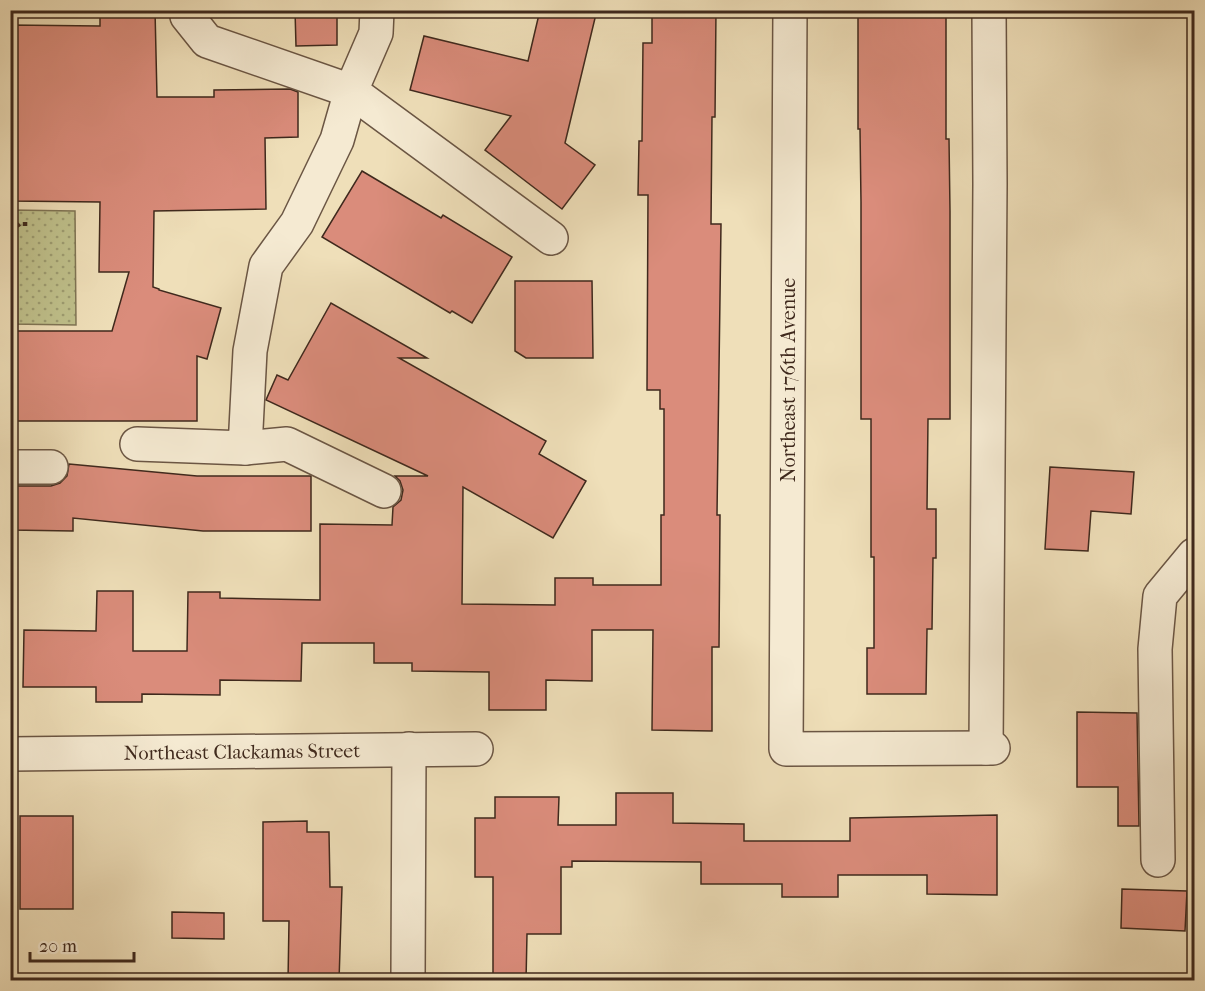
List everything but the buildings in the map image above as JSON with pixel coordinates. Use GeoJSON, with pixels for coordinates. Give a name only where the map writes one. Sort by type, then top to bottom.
{"type":"FeatureCollection","features":[{"type":"Feature","properties":{"kind":"street"},"geometry":{"type":"LineString","coordinates":[[187,10],[187,16],[207,41],[351,91],[550,238]]}},
{"type":"Feature","properties":{"kind":"street"},"geometry":{"type":"LineString","coordinates":[[245,448],[250,351],[266,266],[297,223],[337,140],[351,91],[376,33],[377,10]]}},
{"type":"Feature","properties":{"kind":"street","name":"Northeast 176th Avenue"},"geometry":{"type":"LineString","coordinates":[[790,10],[786,749],[989,748],[988,10]]}},
{"type":"Feature","properties":{"kind":"street"},"geometry":{"type":"LineString","coordinates":[[136,444],[245,448],[287,444],[384,491]]}},
{"type":"Feature","properties":{"kind":"street"},"geometry":{"type":"LineString","coordinates":[[10,467],[51,467]]}},
{"type":"Feature","properties":{"kind":"street"},"geometry":{"type":"LineString","coordinates":[[1158,860],[1155,649],[1160,596],[1194,555]]}},
{"type":"Feature","properties":{"kind":"street"},"geometry":{"type":"LineString","coordinates":[[408,981],[409,749]]}},
{"type":"Feature","properties":{"kind":"street","name":"Northeast Clackamas Street"},"geometry":{"type":"LineString","coordinates":[[10,754],[476,749]]}},
{"type":"Feature","properties":{"kind":"path"},"geometry":{"type":"LineString","coordinates":[[10,231],[20,224],[30,224]]}},
{"type":"Feature","properties":{"kind":"green space"},"geometry":{"type":"Polygon","coordinates":[[[11,210],[75,211],[76,325],[11,324],[11,210]]]}}]}
